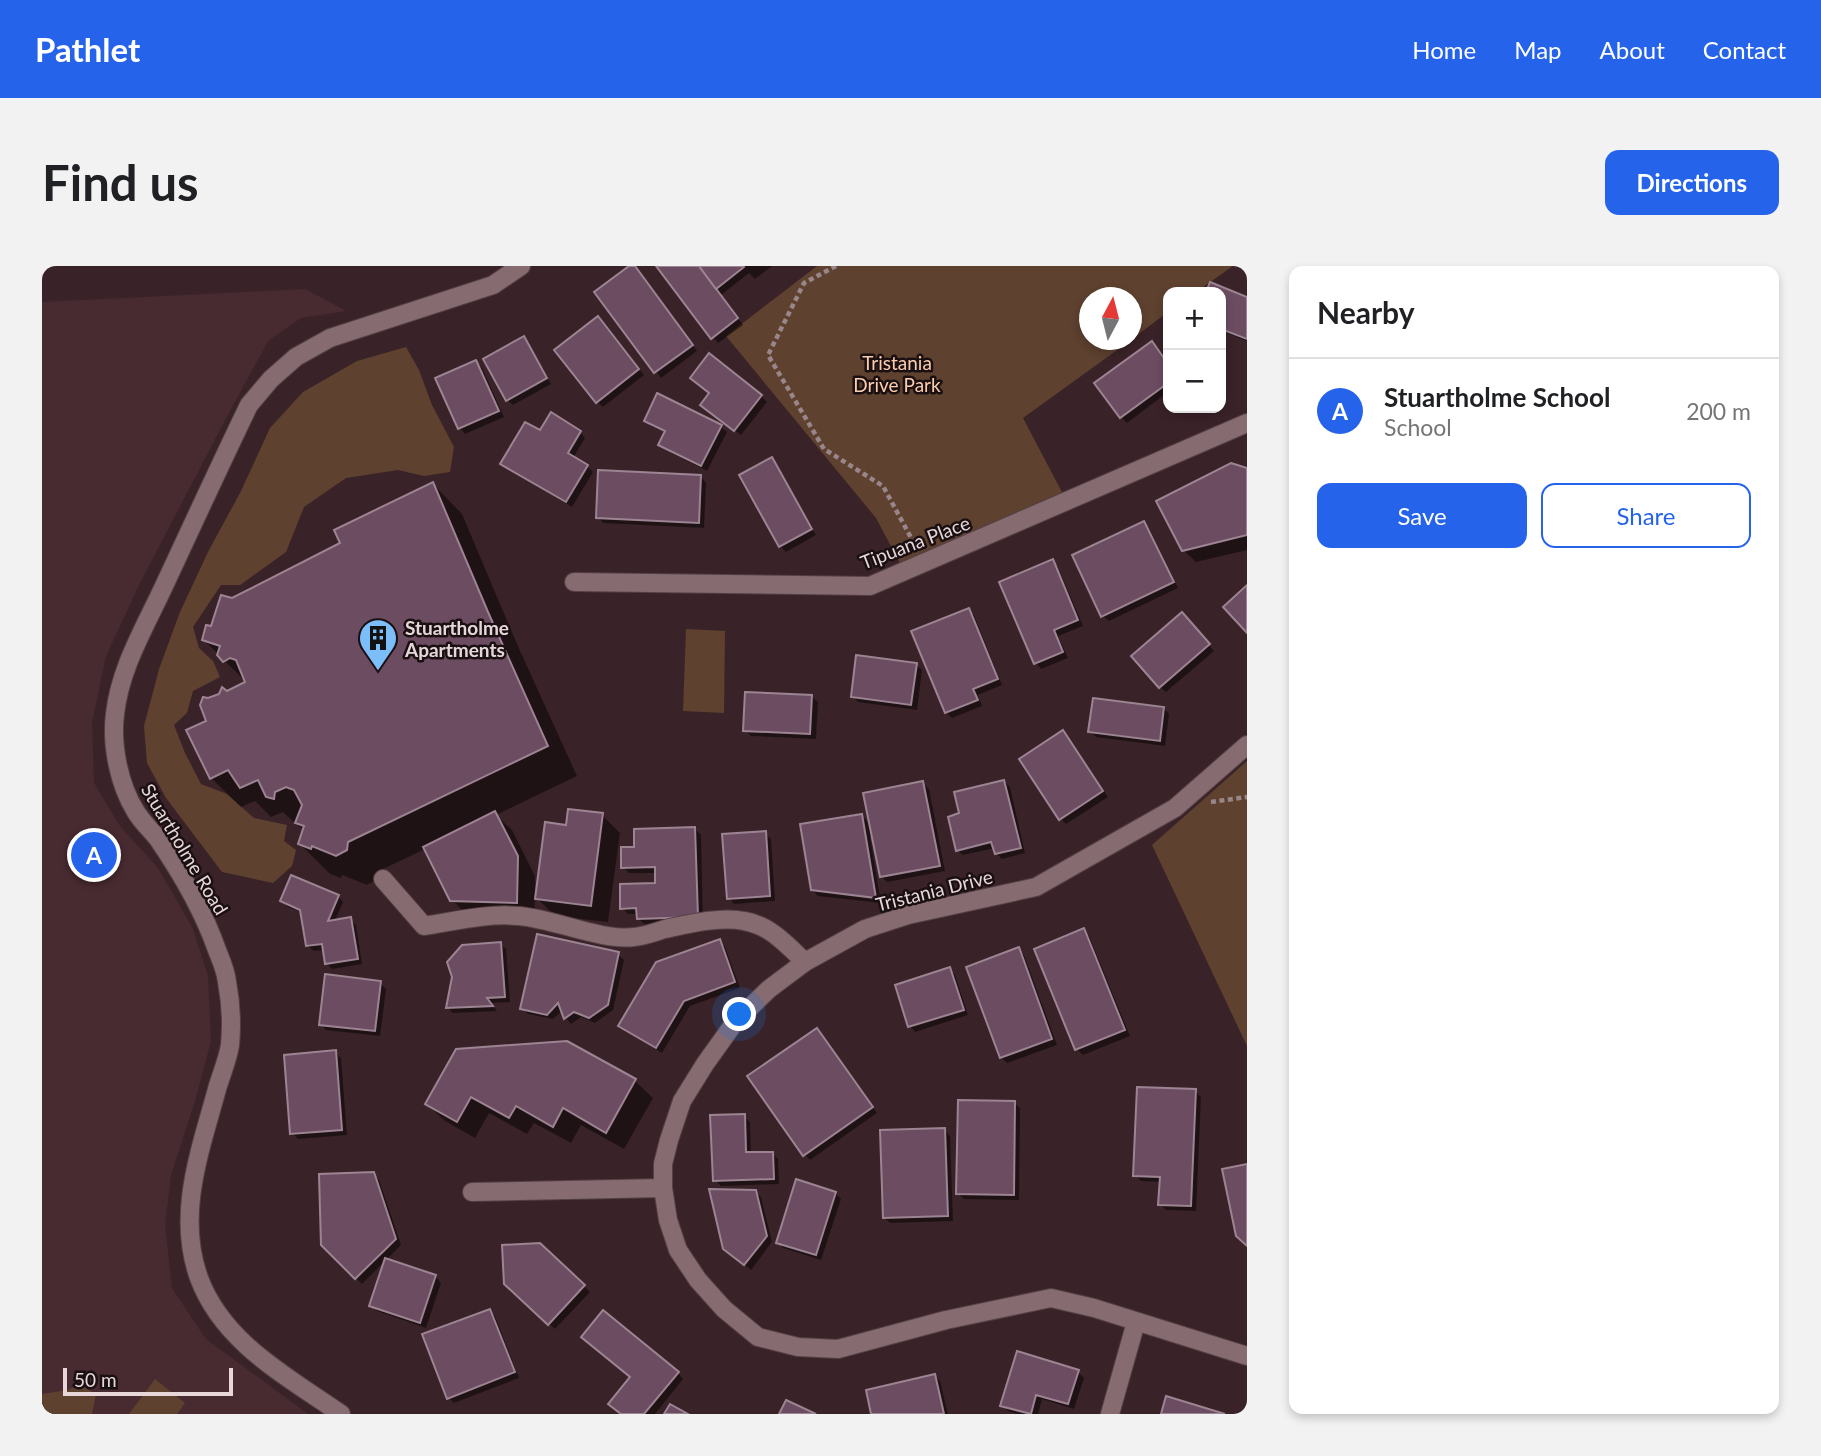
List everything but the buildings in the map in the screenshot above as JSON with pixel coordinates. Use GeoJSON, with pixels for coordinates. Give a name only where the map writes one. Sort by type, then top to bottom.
{"type":"FeatureCollection","features":[{"type":"Feature","properties":{"kind":"street","name":"Stuartholme Road"},"geometry":{"type":"LineString","coordinates":[[341,1414],[250,1351],[209,1301],[199,1276],[188,1214],[194,1172],[229,1046],[231,1011],[227,978],[208,925],[195,899],[156,836],[137,813],[122,784],[116,752],[114,715],[123,675],[151,614],[249,405],[271,379],[296,357],[330,338],[494,285],[521,266]]}},
{"type":"Feature","properties":{"kind":"street","name":"Tipuana Place"},"geometry":{"type":"LineString","coordinates":[[574,582],[870,586],[1247,423]]}},
{"type":"Feature","properties":{"kind":"street","name":"Tristania Drive"},"geometry":{"type":"LineString","coordinates":[[1247,745],[1175,808],[1036,887],[908,915],[865,929],[805,962],[769,989],[735,1022],[705,1063],[682,1101],[663,1164],[663,1188],[668,1220],[678,1250],[698,1280],[724,1309],[758,1337],[798,1347],[838,1349],[946,1320],[1051,1298],[1094,1308],[1247,1356]]}},
{"type":"Feature","properties":{"kind":"street"},"geometry":{"type":"LineString","coordinates":[[383,879],[424,926],[495,916],[519,916],[615,937],[635,937],[722,920],[744,920],[780,938],[805,962]]}},
{"type":"Feature","properties":{"kind":"street"},"geometry":{"type":"LineString","coordinates":[[472,1192],[663,1188]]}},
{"type":"Feature","properties":{"kind":"street"},"geometry":{"type":"LineString","coordinates":[[1110,1414],[1136,1322]]}},
{"type":"Feature","properties":{"kind":"path"},"geometry":{"type":"LineString","coordinates":[[836,266],[803,283],[768,355],[824,449],[883,486],[925,564]]}},
{"type":"Feature","properties":{"kind":"shaded area"},"geometry":{"type":"Polygon","coordinates":[[[305,289],[346,311],[301,318],[268,341],[139,585],[106,656],[92,722],[94,783],[120,826],[158,868],[193,929],[208,976],[211,1041],[171,1175],[165,1225],[172,1288],[206,1339],[308,1414],[42,1414],[42,302],[305,289]]]}},
{"type":"Feature","properties":{"kind":"green space","name":"Tristania Drive Park"},"geometry":{"type":"Polygon","coordinates":[[[817,266],[1233,266],[1203,287],[1163,287],[1163,316],[1142,332],[1142,287],[1079,287],[1079,350],[1117,350],[1023,418],[1064,496],[901,565],[876,518],[726,336],[817,266]]]}},
{"type":"Feature","properties":{"kind":"green space"},"geometry":{"type":"Polygon","coordinates":[[[406,347],[454,447],[450,472],[424,476],[398,470],[346,478],[304,507],[286,552],[240,585],[221,585],[193,627],[199,648],[213,661],[220,677],[193,691],[187,713],[174,725],[185,753],[201,784],[227,794],[254,818],[287,825],[284,841],[296,850],[292,866],[273,883],[222,872],[166,798],[147,763],[144,726],[159,669],[180,612],[270,428],[303,392],[357,361],[406,347]]]}},
{"type":"Feature","properties":{"kind":"green space"},"geometry":{"type":"Polygon","coordinates":[[[686,629],[725,631],[724,713],[683,711],[686,629]]]}},
{"type":"Feature","properties":{"kind":"green space"},"geometry":{"type":"Polygon","coordinates":[[[1247,761],[1247,1046],[1152,845],[1247,761]]]}},
{"type":"Feature","properties":{"kind":"green space"},"geometry":{"type":"Polygon","coordinates":[[[155,1379],[185,1403],[177,1414],[129,1414],[155,1379]]]}},
{"type":"Feature","properties":{"kind":"green space"},"geometry":{"type":"Polygon","coordinates":[[[79,1384],[96,1394],[92,1414],[42,1414],[42,1394],[68,1390],[79,1384]]]}},
{"type":"Feature","properties":{"kind":"place","name":"Stuartholme Apartments"},"geometry":{"type":"Point","coordinates":[378,672]}},
{"type":"Feature","properties":{"kind":"place","name":"Stuartholme School"},"geometry":{"type":"Point","coordinates":[94,855]}}]}
